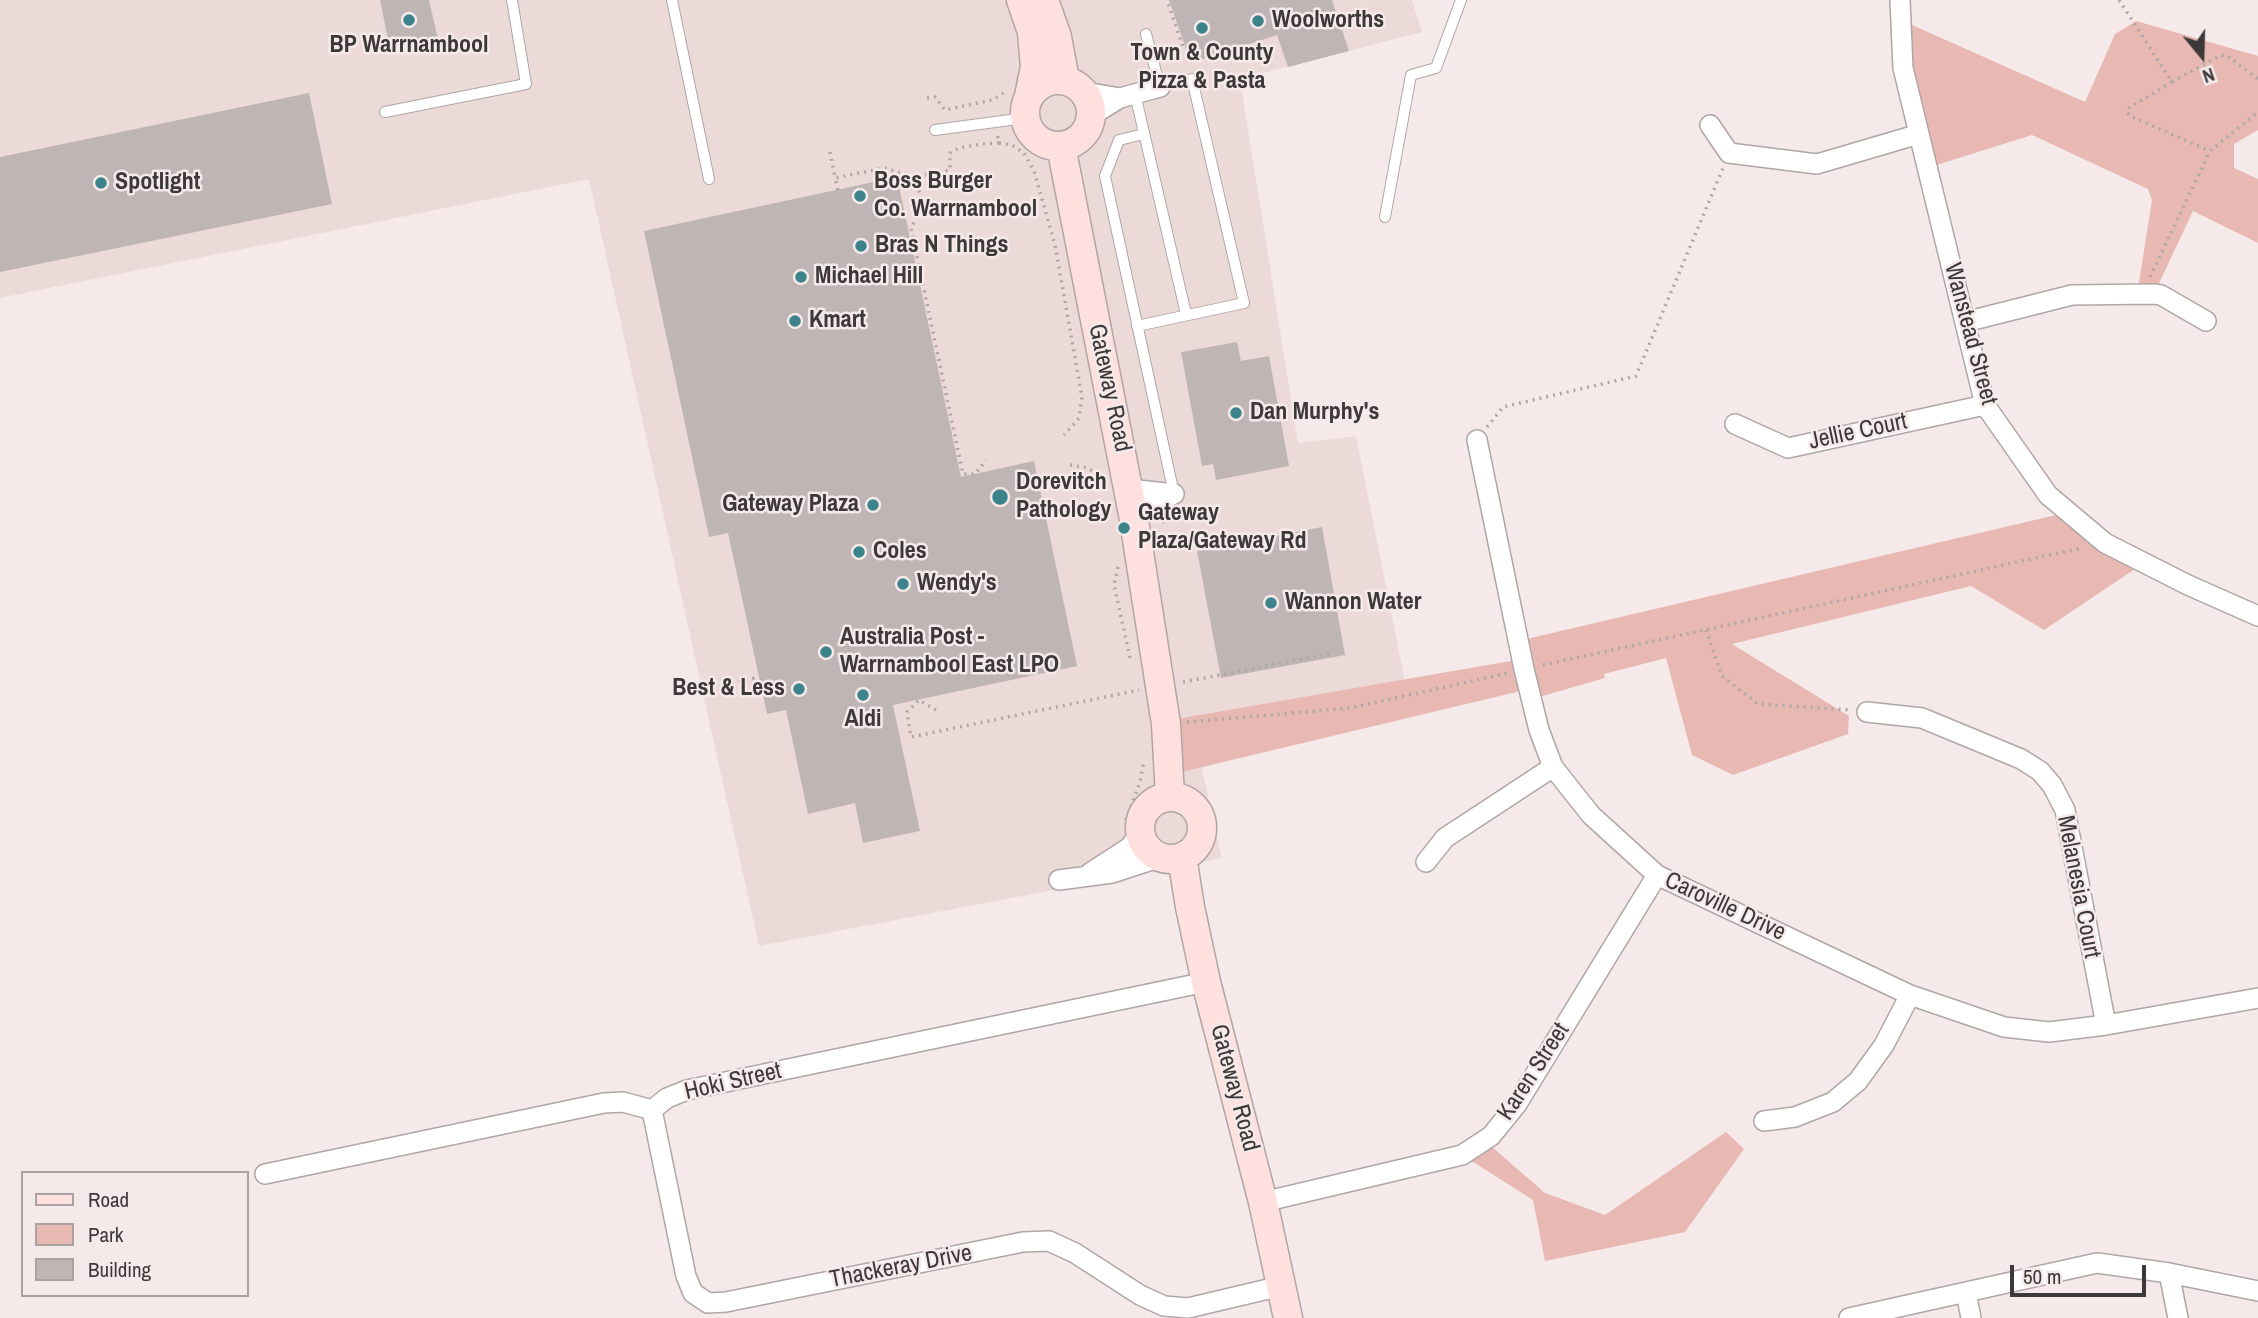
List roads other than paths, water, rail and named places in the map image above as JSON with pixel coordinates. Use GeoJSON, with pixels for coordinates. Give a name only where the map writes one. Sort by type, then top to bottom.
{"type":"FeatureCollection","features":[{"type":"Feature","properties":{"kind":"street"},"geometry":{"type":"LineString","coordinates":[[1021,0],[1032,32],[1035,67],[1021,101],[1034,136],[1051,146],[1061,146],[1073,144],[1089,127],[1081,96],[1044,0]]}},
{"type":"Feature","properties":{"kind":"street","name":"Wanstead Street"},"geometry":{"type":"LineString","coordinates":[[1900,0],[1903,68],[1984,405],[2048,495],[2105,543],[2188,585],[2258,616]]}},
{"type":"Feature","properties":{"kind":"street"},"geometry":{"type":"LineString","coordinates":[[1021,101],[1051,80],[1081,96],[1128,96],[1160,87]]}},
{"type":"Feature","properties":{"kind":"street"},"geometry":{"type":"LineString","coordinates":[[1710,125],[1729,153],[1818,164],[1919,134]]}},
{"type":"Feature","properties":{"kind":"street","name":"Gateway Road"},"geometry":{"type":"LineString","coordinates":[[1061,146],[1122,494],[1160,686],[1166,724],[1170,797]]}},
{"type":"Feature","properties":{"kind":"street"},"geometry":{"type":"LineString","coordinates":[[1965,322],[2072,295],[2161,295],[2206,321]]}},
{"type":"Feature","properties":{"kind":"street","name":"Jellie Court"},"geometry":{"type":"LineString","coordinates":[[1735,424],[1788,448],[1984,405]]}},
{"type":"Feature","properties":{"kind":"street","name":"Caroville Drive"},"geometry":{"type":"LineString","coordinates":[[1477,440],[1524,669],[1539,730],[1553,767],[1591,815],[1657,875],[1910,995],[2004,1027],[2049,1032],[2106,1025],[2258,998]]}},
{"type":"Feature","properties":{"kind":"street"},"geometry":{"type":"LineString","coordinates":[[1122,494],[1174,494]]}},
{"type":"Feature","properties":{"kind":"street","name":"Melanesia Court"},"geometry":{"type":"LineString","coordinates":[[1867,712],[1922,718],[2021,759],[2040,771],[2052,785],[2065,810],[2106,1025]]}},
{"type":"Feature","properties":{"kind":"street"},"geometry":{"type":"LineString","coordinates":[[1426,862],[1445,838],[1553,767]]}},
{"type":"Feature","properties":{"kind":"street"},"geometry":{"type":"LineString","coordinates":[[1059,880],[1083,878],[1112,873],[1171,857],[1196,847],[1202,831],[1202,822],[1194,807],[1179,798],[1170,797],[1150,805],[1142,818],[1135,840],[1083,878]]}},
{"type":"Feature","properties":{"kind":"street"},"geometry":{"type":"LineString","coordinates":[[1135,840],[1147,848],[1171,857]]}},
{"type":"Feature","properties":{"kind":"street","name":"Gateway Road"},"geometry":{"type":"LineString","coordinates":[[1171,857],[1189,907],[1263,1202],[1288,1318]]}},
{"type":"Feature","properties":{"kind":"street","name":"Karen Street"},"geometry":{"type":"LineString","coordinates":[[1263,1202],[1462,1155],[1491,1136],[1517,1104],[1657,875]]}},
{"type":"Feature","properties":{"kind":"street","name":"Hoki Street"},"geometry":{"type":"LineString","coordinates":[[265,1174],[604,1103],[623,1102],[652,1110],[667,1098],[687,1090],[1206,982]]}},
{"type":"Feature","properties":{"kind":"street"},"geometry":{"type":"LineString","coordinates":[[1764,1121],[1795,1117],[1833,1102],[1858,1081],[1884,1045],[1910,995]]}},
{"type":"Feature","properties":{"kind":"street","name":"Thackeray Drive"},"geometry":{"type":"LineString","coordinates":[[652,1110],[686,1276],[693,1293],[708,1303],[726,1302],[1023,1242],[1049,1241],[1075,1253],[1140,1295],[1164,1306],[1188,1308],[1281,1286]]}},
{"type":"Feature","properties":{"kind":"street"},"geometry":{"type":"LineString","coordinates":[[1849,1318],[2097,1263],[2169,1273],[2258,1292]]}},
{"type":"Feature","properties":{"kind":"street"},"geometry":{"type":"LineString","coordinates":[[2169,1273],[2178,1318]]}},
{"type":"Feature","properties":{"kind":"street"},"geometry":{"type":"LineString","coordinates":[[1966,1292],[1971,1318]]}},
{"type":"Feature","properties":{"kind":"lane"},"geometry":{"type":"LineString","coordinates":[[385,112],[526,84],[512,0]]}},
{"type":"Feature","properties":{"kind":"lane"},"geometry":{"type":"LineString","coordinates":[[672,0],[709,179]]}},
{"type":"Feature","properties":{"kind":"lane"},"geometry":{"type":"LineString","coordinates":[[1385,217],[1411,75],[1436,68],[1461,0]]}},
{"type":"Feature","properties":{"kind":"lane"},"geometry":{"type":"LineString","coordinates":[[1138,326],[1244,303],[1192,79],[1160,87],[1146,34]]}},
{"type":"Feature","properties":{"kind":"lane"},"geometry":{"type":"LineString","coordinates":[[1128,96],[1144,134],[1186,314]]}},
{"type":"Feature","properties":{"kind":"lane"},"geometry":{"type":"LineString","coordinates":[[935,130],[995,122],[1021,101]]}},
{"type":"Feature","properties":{"kind":"lane"},"geometry":{"type":"LineString","coordinates":[[1144,134],[1119,140],[1105,176],[1174,494]]}},
{"type":"Feature","properties":{"kind":"place","name":"BP Warrnambool"},"geometry":{"type":"Point","coordinates":[409,20]}},
{"type":"Feature","properties":{"kind":"place","name":"Woolworths"},"geometry":{"type":"Point","coordinates":[1258,21]}},
{"type":"Feature","properties":{"kind":"place","name":"Town & County Pizza & Pasta"},"geometry":{"type":"Point","coordinates":[1202,28]}},
{"type":"Feature","properties":{"kind":"place","name":"Spotlight"},"geometry":{"type":"Point","coordinates":[101,183]}},
{"type":"Feature","properties":{"kind":"place","name":"Boss Burger Co. Warrnambool"},"geometry":{"type":"Point","coordinates":[860,196]}},
{"type":"Feature","properties":{"kind":"place","name":"Bras N Things"},"geometry":{"type":"Point","coordinates":[861,246]}},
{"type":"Feature","properties":{"kind":"place","name":"Michael Hill"},"geometry":{"type":"Point","coordinates":[801,277]}},
{"type":"Feature","properties":{"kind":"place","name":"Kmart"},"geometry":{"type":"Point","coordinates":[795,321]}},
{"type":"Feature","properties":{"kind":"place","name":"Dan Murphy's"},"geometry":{"type":"Point","coordinates":[1236,413]}},
{"type":"Feature","properties":{"kind":"place","name":"Dorevitch Pathology"},"geometry":{"type":"Point","coordinates":[1000,497]}},
{"type":"Feature","properties":{"kind":"place","name":"Gateway Plaza"},"geometry":{"type":"Point","coordinates":[873,505]}},
{"type":"Feature","properties":{"kind":"place","name":"Gateway Plaza/Gateway Rd"},"geometry":{"type":"Point","coordinates":[1124,528]}},
{"type":"Feature","properties":{"kind":"place","name":"Coles"},"geometry":{"type":"Point","coordinates":[859,552]}},
{"type":"Feature","properties":{"kind":"place","name":"Wendy's"},"geometry":{"type":"Point","coordinates":[903,584]}},
{"type":"Feature","properties":{"kind":"place","name":"Wannon Water"},"geometry":{"type":"Point","coordinates":[1271,603]}},
{"type":"Feature","properties":{"kind":"place","name":"Australia Post - Warrnambool East LPO"},"geometry":{"type":"Point","coordinates":[826,652]}},
{"type":"Feature","properties":{"kind":"place","name":"Best & Less"},"geometry":{"type":"Point","coordinates":[799,689]}},
{"type":"Feature","properties":{"kind":"place","name":"Aldi"},"geometry":{"type":"Point","coordinates":[863,695]}}]}
